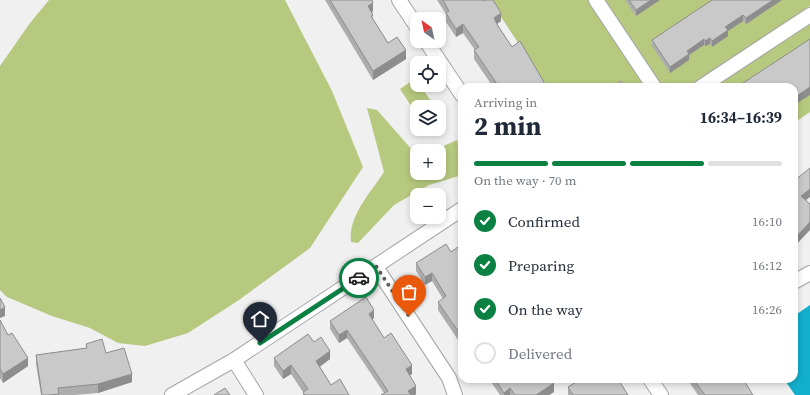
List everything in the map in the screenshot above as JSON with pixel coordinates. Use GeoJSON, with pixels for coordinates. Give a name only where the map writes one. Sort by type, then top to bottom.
{"type":"FeatureCollection","features":[{"type":"Feature","properties":{"kind":"street"},"geometry":{"type":"LineString","coordinates":[[399,0],[410,16]]}},
{"type":"Feature","properties":{"kind":"street"},"geometry":{"type":"LineString","coordinates":[[596,0],[651,83]]}},
{"type":"Feature","properties":{"kind":"street"},"geometry":{"type":"LineString","coordinates":[[707,83],[810,15]]}},
{"type":"Feature","properties":{"kind":"street"},"geometry":{"type":"LineString","coordinates":[[431,48],[458,89]]}},
{"type":"Feature","properties":{"kind":"street"},"geometry":{"type":"LineString","coordinates":[[172,395],[234,360],[458,212]]}},
{"type":"Feature","properties":{"kind":"street"},"geometry":{"type":"LineString","coordinates":[[376,266],[449,378],[455,395]]}},
{"type":"Feature","properties":{"kind":"street"},"geometry":{"type":"LineString","coordinates":[[798,280],[810,274]]}},
{"type":"Feature","properties":{"kind":"street"},"geometry":{"type":"LineString","coordinates":[[234,360],[256,395]]}},
{"type":"Feature","properties":{"kind":"street"},"geometry":{"type":"LineString","coordinates":[[653,383],[661,395]]}},
{"type":"Feature","properties":{"kind":"green space"},"geometry":{"type":"Polygon","coordinates":[[[49,0],[285,0],[332,91],[363,167],[310,248],[239,300],[188,333],[145,346],[118,343],[90,328],[52,316],[7,297],[0,290],[0,66],[30,23],[49,0]]]}},
{"type":"Feature","properties":{"kind":"green space"},"geometry":{"type":"Polygon","coordinates":[[[490,0],[589,0],[643,83],[544,83],[490,0]]]}},
{"type":"Feature","properties":{"kind":"green space"},"geometry":{"type":"Polygon","coordinates":[[[604,0],[810,0],[810,6],[694,83],[659,83],[604,0]]]}},
{"type":"Feature","properties":{"kind":"green space"},"geometry":{"type":"Polygon","coordinates":[[[810,23],[810,112],[798,120],[798,83],[719,83],[810,23]]]}},
{"type":"Feature","properties":{"kind":"green space"},"geometry":{"type":"Polygon","coordinates":[[[410,82],[410,92],[425,92],[430,100],[410,100],[410,104],[400,89],[410,82]]]}},
{"type":"Feature","properties":{"kind":"green space"},"geometry":{"type":"Polygon","coordinates":[[[367,108],[377,110],[410,147],[410,180],[446,180],[424,188],[410,188],[410,196],[394,205],[358,243],[351,242],[353,223],[367,196],[384,172],[367,108]]]}},
{"type":"Feature","properties":{"kind":"green space"},"geometry":{"type":"Polygon","coordinates":[[[457,140],[458,144],[458,176],[446,180],[446,145],[457,140]]]}},
{"type":"Feature","properties":{"kind":"water"},"geometry":{"type":"Polygon","coordinates":[[[810,305],[810,395],[795,395],[787,383],[798,383],[798,313],[810,305]]]}},
{"type":"Feature","properties":{"kind":"building"},"geometry":{"type":"Polygon","coordinates":[[[330,0],[372,0],[373,3],[368,6],[373,15],[371,16],[388,43],[397,37],[406,50],[373,71],[330,0]]]}},
{"type":"Feature","properties":{"kind":"building"},"geometry":{"type":"Polygon","coordinates":[[[443,0],[493,0],[501,13],[494,18],[498,26],[512,47],[520,41],[544,83],[496,83],[474,50],[479,47],[463,24],[456,29],[446,13],[449,11],[443,0]]]}},
{"type":"Feature","properties":{"kind":"building"},"geometry":{"type":"Polygon","coordinates":[[[629,0],[651,0],[636,10],[629,0]]]}},
{"type":"Feature","properties":{"kind":"building"},"geometry":{"type":"Polygon","coordinates":[[[712,0],[773,0],[746,18],[743,15],[725,27],[728,30],[712,41],[710,38],[705,41],[704,39],[687,51],[689,54],[670,67],[652,40],[712,0]]]}},
{"type":"Feature","properties":{"kind":"building"},"geometry":{"type":"Polygon","coordinates":[[[810,39],[810,87],[798,95],[798,83],[743,83],[810,39]]]}},
{"type":"Feature","properties":{"kind":"building"},"geometry":{"type":"Polygon","coordinates":[[[810,168],[810,189],[801,196],[810,204],[810,222],[798,235],[798,178],[810,168]]]}},
{"type":"Feature","properties":{"kind":"building"},"geometry":{"type":"Polygon","coordinates":[[[446,244],[451,252],[458,247],[458,331],[438,302],[446,296],[432,273],[425,277],[416,263],[446,244]]]}},
{"type":"Feature","properties":{"kind":"building"},"geometry":{"type":"Polygon","coordinates":[[[366,297],[374,310],[369,314],[384,338],[391,333],[412,365],[406,369],[416,386],[408,391],[411,395],[381,395],[388,391],[347,330],[339,335],[330,321],[366,297]]]}},
{"type":"Feature","properties":{"kind":"building"},"geometry":{"type":"Polygon","coordinates":[[[0,298],[5,307],[0,310],[0,298]]]}},
{"type":"Feature","properties":{"kind":"building"},"geometry":{"type":"Polygon","coordinates":[[[0,320],[8,335],[12,333],[28,358],[3,374],[0,369],[0,320]]]}},
{"type":"Feature","properties":{"kind":"building"},"geometry":{"type":"Polygon","coordinates":[[[308,334],[314,342],[321,337],[330,351],[316,361],[331,385],[340,379],[349,395],[305,395],[303,392],[308,389],[291,365],[283,371],[274,358],[308,334]]]}},
{"type":"Feature","properties":{"kind":"building"},"geometry":{"type":"Polygon","coordinates":[[[102,339],[106,353],[124,348],[132,374],[98,384],[58,388],[59,394],[42,395],[36,355],[87,348],[86,344],[102,339]]]}},
{"type":"Feature","properties":{"kind":"building"},"geometry":{"type":"Polygon","coordinates":[[[498,383],[554,383],[536,395],[515,395],[510,388],[504,393],[498,383]]]}},
{"type":"Feature","properties":{"kind":"building"},"geometry":{"type":"Polygon","coordinates":[[[575,383],[620,383],[628,395],[573,395],[568,387],[575,383]]]}},
{"type":"Feature","properties":{"kind":"building"},"geometry":{"type":"Polygon","coordinates":[[[696,383],[746,383],[753,395],[705,395],[696,383]]]}},
{"type":"Feature","properties":{"kind":"building"},"geometry":{"type":"Polygon","coordinates":[[[225,388],[230,395],[214,395],[225,388]]]}},
{"type":"Feature","properties":{"kind":"way so far"},"geometry":{"type":"LineString","coordinates":[[359,278],[376,266],[409,316]]}},
{"type":"Feature","properties":{"kind":"route"},"geometry":{"type":"LineString","coordinates":[[260,343],[359,278]]}}]}
